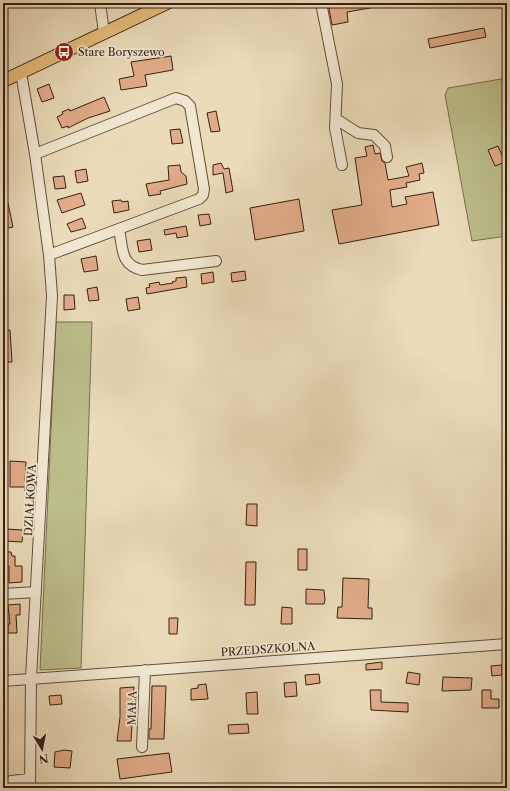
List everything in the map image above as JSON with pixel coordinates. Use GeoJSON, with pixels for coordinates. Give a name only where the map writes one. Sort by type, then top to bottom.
{"type":"FeatureCollection","features":[{"type":"Feature","properties":{"kind":"main road"},"geometry":{"type":"LineString","coordinates":[[3,81],[167,3]]}},
{"type":"Feature","properties":{"kind":"street"},"geometry":{"type":"LineString","coordinates":[[100,3],[104,33]]}},
{"type":"Feature","properties":{"kind":"street"},"geometry":{"type":"LineString","coordinates":[[321,3],[337,84],[335,128],[342,165]]}},
{"type":"Feature","properties":{"kind":"street","name":"DZIAŁKOWA"},"geometry":{"type":"LineString","coordinates":[[21,73],[50,256],[52,296],[31,678],[30,784]]}},
{"type":"Feature","properties":{"kind":"street"},"geometry":{"type":"LineString","coordinates":[[35,154],[176,98],[185,101],[190,106],[204,189],[203,195],[198,199],[50,256]]}},
{"type":"Feature","properties":{"kind":"street"},"geometry":{"type":"LineString","coordinates":[[336,119],[358,133],[374,135],[385,146],[387,157]]}},
{"type":"Feature","properties":{"kind":"street"},"geometry":{"type":"LineString","coordinates":[[119,229],[125,261],[132,268],[142,270],[216,261]]}},
{"type":"Feature","properties":{"kind":"street"},"geometry":{"type":"LineString","coordinates":[[3,594],[36,592]]}},
{"type":"Feature","properties":{"kind":"street","name":"PRZEDSZKOLNA"},"geometry":{"type":"LineString","coordinates":[[3,681],[507,644]]}},
{"type":"Feature","properties":{"kind":"street","name":"MAŁA"},"geometry":{"type":"LineString","coordinates":[[142,747],[145,670]]}},
{"type":"Feature","properties":{"kind":"street"},"geometry":{"type":"LineString","coordinates":[[6,788],[11,781],[30,784]]}},
{"type":"Feature","properties":{"kind":"green space"},"geometry":{"type":"Polygon","coordinates":[[[507,78],[507,236],[472,241],[445,95],[448,88],[507,78]]]}},
{"type":"Feature","properties":{"kind":"green space"},"geometry":{"type":"Polygon","coordinates":[[[56,322],[92,322],[81,668],[40,670],[56,322]]]}},
{"type":"Feature","properties":{"kind":"building"},"geometry":{"type":"Polygon","coordinates":[[[328,3],[380,3],[381,6],[347,12],[348,22],[332,25],[328,3]]]}},
{"type":"Feature","properties":{"kind":"building"},"geometry":{"type":"Polygon","coordinates":[[[484,28],[486,37],[430,48],[428,39],[484,28]]]}},
{"type":"Feature","properties":{"kind":"building"},"geometry":{"type":"Polygon","coordinates":[[[171,56],[173,70],[145,75],[147,86],[121,90],[119,79],[134,76],[131,62],[171,56]]]}},
{"type":"Feature","properties":{"kind":"building"},"geometry":{"type":"Polygon","coordinates":[[[49,84],[54,98],[42,102],[37,89],[49,84]]]}},
{"type":"Feature","properties":{"kind":"building"},"geometry":{"type":"Polygon","coordinates":[[[104,97],[110,111],[88,118],[68,128],[68,126],[62,128],[57,117],[63,114],[62,112],[69,109],[70,111],[104,97]]]}},
{"type":"Feature","properties":{"kind":"building"},"geometry":{"type":"Polygon","coordinates":[[[216,111],[220,131],[211,132],[207,113],[216,111]]]}},
{"type":"Feature","properties":{"kind":"building"},"geometry":{"type":"Polygon","coordinates":[[[180,129],[183,143],[172,144],[170,130],[180,129]]]}},
{"type":"Feature","properties":{"kind":"building"},"geometry":{"type":"Polygon","coordinates":[[[373,145],[375,154],[380,153],[382,161],[385,163],[388,180],[409,176],[406,167],[422,163],[424,173],[419,174],[420,180],[406,183],[407,187],[390,190],[392,207],[407,204],[405,197],[433,192],[439,225],[339,244],[332,210],[362,205],[355,158],[367,156],[365,147],[373,145]]]}},
{"type":"Feature","properties":{"kind":"building"},"geometry":{"type":"Polygon","coordinates":[[[498,146],[505,162],[495,166],[488,150],[498,146]]]}},
{"type":"Feature","properties":{"kind":"building"},"geometry":{"type":"Polygon","coordinates":[[[221,163],[224,169],[229,168],[233,191],[226,193],[223,173],[213,175],[213,165],[221,163]]]}},
{"type":"Feature","properties":{"kind":"building"},"geometry":{"type":"Polygon","coordinates":[[[180,165],[181,172],[186,176],[187,184],[160,191],[161,194],[149,196],[146,184],[169,180],[168,166],[180,165]]]}},
{"type":"Feature","properties":{"kind":"building"},"geometry":{"type":"Polygon","coordinates":[[[86,169],[88,181],[77,183],[75,171],[86,169]]]}},
{"type":"Feature","properties":{"kind":"building"},"geometry":{"type":"Polygon","coordinates":[[[64,176],[66,188],[55,189],[53,177],[64,176]]]}},
{"type":"Feature","properties":{"kind":"building"},"geometry":{"type":"Polygon","coordinates":[[[81,193],[85,205],[62,213],[57,200],[81,193]]]}},
{"type":"Feature","properties":{"kind":"building"},"geometry":{"type":"Polygon","coordinates":[[[299,199],[304,231],[255,240],[250,208],[299,199]]]}},
{"type":"Feature","properties":{"kind":"building"},"geometry":{"type":"Polygon","coordinates":[[[121,200],[122,202],[128,201],[129,210],[114,213],[112,201],[121,200]]]}},
{"type":"Feature","properties":{"kind":"building"},"geometry":{"type":"Polygon","coordinates":[[[8,203],[13,227],[4,229],[3,204],[8,203]]]}},
{"type":"Feature","properties":{"kind":"building"},"geometry":{"type":"Polygon","coordinates":[[[209,214],[211,224],[200,226],[198,215],[209,214]]]}},
{"type":"Feature","properties":{"kind":"building"},"geometry":{"type":"Polygon","coordinates":[[[82,218],[86,228],[71,232],[67,224],[82,218]]]}},
{"type":"Feature","properties":{"kind":"building"},"geometry":{"type":"Polygon","coordinates":[[[186,226],[188,236],[177,238],[176,233],[165,235],[164,230],[186,226]]]}},
{"type":"Feature","properties":{"kind":"building"},"geometry":{"type":"Polygon","coordinates":[[[150,239],[152,250],[139,252],[137,241],[150,239]]]}},
{"type":"Feature","properties":{"kind":"building"},"geometry":{"type":"Polygon","coordinates":[[[96,256],[98,270],[84,272],[81,259],[96,256]]]}},
{"type":"Feature","properties":{"kind":"building"},"geometry":{"type":"Polygon","coordinates":[[[245,271],[246,280],[232,282],[231,273],[245,271]]]}},
{"type":"Feature","properties":{"kind":"building"},"geometry":{"type":"Polygon","coordinates":[[[213,272],[214,282],[202,284],[201,274],[213,272]]]}},
{"type":"Feature","properties":{"kind":"building"},"geometry":{"type":"Polygon","coordinates":[[[186,277],[187,287],[147,294],[146,288],[150,287],[149,284],[159,282],[160,285],[173,283],[172,282],[176,281],[176,278],[186,277]]]}},
{"type":"Feature","properties":{"kind":"building"},"geometry":{"type":"Polygon","coordinates":[[[97,287],[99,300],[89,301],[87,289],[97,287]]]}},
{"type":"Feature","properties":{"kind":"building"},"geometry":{"type":"Polygon","coordinates":[[[64,295],[74,295],[75,309],[64,310],[64,295]]]}},
{"type":"Feature","properties":{"kind":"building"},"geometry":{"type":"Polygon","coordinates":[[[138,297],[140,309],[128,311],[126,299],[138,297]]]}},
{"type":"Feature","properties":{"kind":"building"},"geometry":{"type":"Polygon","coordinates":[[[3,330],[10,330],[12,362],[3,362],[3,330]]]}},
{"type":"Feature","properties":{"kind":"building"},"geometry":{"type":"Polygon","coordinates":[[[10,461],[26,462],[25,481],[35,481],[35,491],[25,491],[25,487],[10,487],[10,461]]]}},
{"type":"Feature","properties":{"kind":"building"},"geometry":{"type":"Polygon","coordinates":[[[247,504],[257,504],[257,526],[246,525],[247,504]]]}},
{"type":"Feature","properties":{"kind":"building"},"geometry":{"type":"Polygon","coordinates":[[[5,529],[23,530],[22,542],[5,541],[5,529]]]}},
{"type":"Feature","properties":{"kind":"building"},"geometry":{"type":"Polygon","coordinates":[[[298,549],[307,549],[307,570],[298,570],[298,549]]]}},
{"type":"Feature","properties":{"kind":"building"},"geometry":{"type":"Polygon","coordinates":[[[3,552],[11,552],[12,556],[15,556],[15,566],[22,566],[22,582],[9,583],[9,566],[3,566],[3,552]]]}},
{"type":"Feature","properties":{"kind":"building"},"geometry":{"type":"Polygon","coordinates":[[[246,562],[256,562],[255,605],[245,605],[246,562]]]}},
{"type":"Feature","properties":{"kind":"building"},"geometry":{"type":"Polygon","coordinates":[[[343,578],[369,579],[368,608],[372,608],[372,619],[337,618],[338,607],[342,607],[343,578]]]}},
{"type":"Feature","properties":{"kind":"building"},"geometry":{"type":"Polygon","coordinates":[[[306,589],[324,590],[324,604],[306,604],[306,589]]]}},
{"type":"Feature","properties":{"kind":"building"},"geometry":{"type":"Polygon","coordinates":[[[20,604],[20,615],[16,615],[17,633],[8,633],[8,624],[10,624],[8,605],[20,604]]]}},
{"type":"Feature","properties":{"kind":"building"},"geometry":{"type":"Polygon","coordinates":[[[282,607],[292,608],[292,624],[281,624],[282,607]]]}},
{"type":"Feature","properties":{"kind":"building"},"geometry":{"type":"Polygon","coordinates":[[[169,618],[178,618],[177,634],[169,634],[169,618]]]}},
{"type":"Feature","properties":{"kind":"building"},"geometry":{"type":"Polygon","coordinates":[[[382,662],[382,669],[366,670],[366,664],[382,662]]]}},
{"type":"Feature","properties":{"kind":"building"},"geometry":{"type":"Polygon","coordinates":[[[502,665],[502,675],[492,676],[491,666],[502,665]]]}},
{"type":"Feature","properties":{"kind":"building"},"geometry":{"type":"Polygon","coordinates":[[[408,672],[420,674],[419,685],[406,683],[408,672]]]}},
{"type":"Feature","properties":{"kind":"building"},"geometry":{"type":"Polygon","coordinates":[[[319,674],[320,683],[306,685],[305,675],[319,674]]]}},
{"type":"Feature","properties":{"kind":"building"},"geometry":{"type":"Polygon","coordinates":[[[443,677],[472,678],[471,690],[442,691],[443,677]]]}},
{"type":"Feature","properties":{"kind":"building"},"geometry":{"type":"Polygon","coordinates":[[[296,682],[297,696],[285,697],[284,683],[296,682]]]}},
{"type":"Feature","properties":{"kind":"building"},"geometry":{"type":"Polygon","coordinates":[[[206,684],[208,699],[191,700],[191,689],[198,688],[198,685],[206,684]]]}},
{"type":"Feature","properties":{"kind":"building"},"geometry":{"type":"Polygon","coordinates":[[[152,686],[166,686],[164,739],[149,739],[149,729],[151,729],[152,686]]]}},
{"type":"Feature","properties":{"kind":"building"},"geometry":{"type":"Polygon","coordinates":[[[134,687],[131,741],[117,741],[120,717],[120,688],[134,687]]]}},
{"type":"Feature","properties":{"kind":"building"},"geometry":{"type":"Polygon","coordinates":[[[370,690],[381,690],[381,702],[408,703],[408,712],[371,710],[370,690]]]}},
{"type":"Feature","properties":{"kind":"building"},"geometry":{"type":"Polygon","coordinates":[[[482,690],[491,690],[491,699],[499,699],[499,708],[482,708],[482,690]]]}},
{"type":"Feature","properties":{"kind":"building"},"geometry":{"type":"Polygon","coordinates":[[[257,692],[258,714],[247,714],[246,693],[257,692]]]}},
{"type":"Feature","properties":{"kind":"building"},"geometry":{"type":"Polygon","coordinates":[[[61,695],[62,704],[50,705],[49,696],[61,695]]]}},
{"type":"Feature","properties":{"kind":"building"},"geometry":{"type":"Polygon","coordinates":[[[248,724],[249,733],[229,734],[228,725],[248,724]]]}},
{"type":"Feature","properties":{"kind":"building"},"geometry":{"type":"Polygon","coordinates":[[[64,750],[72,751],[70,768],[54,767],[55,752],[64,750]]]}},
{"type":"Feature","properties":{"kind":"building"},"geometry":{"type":"Polygon","coordinates":[[[169,753],[172,772],[120,779],[117,759],[169,753]]]}},
{"type":"Feature","properties":{"kind":"place","name":"Stare Boryszewo"},"geometry":{"type":"Point","coordinates":[64,52]}}]}
